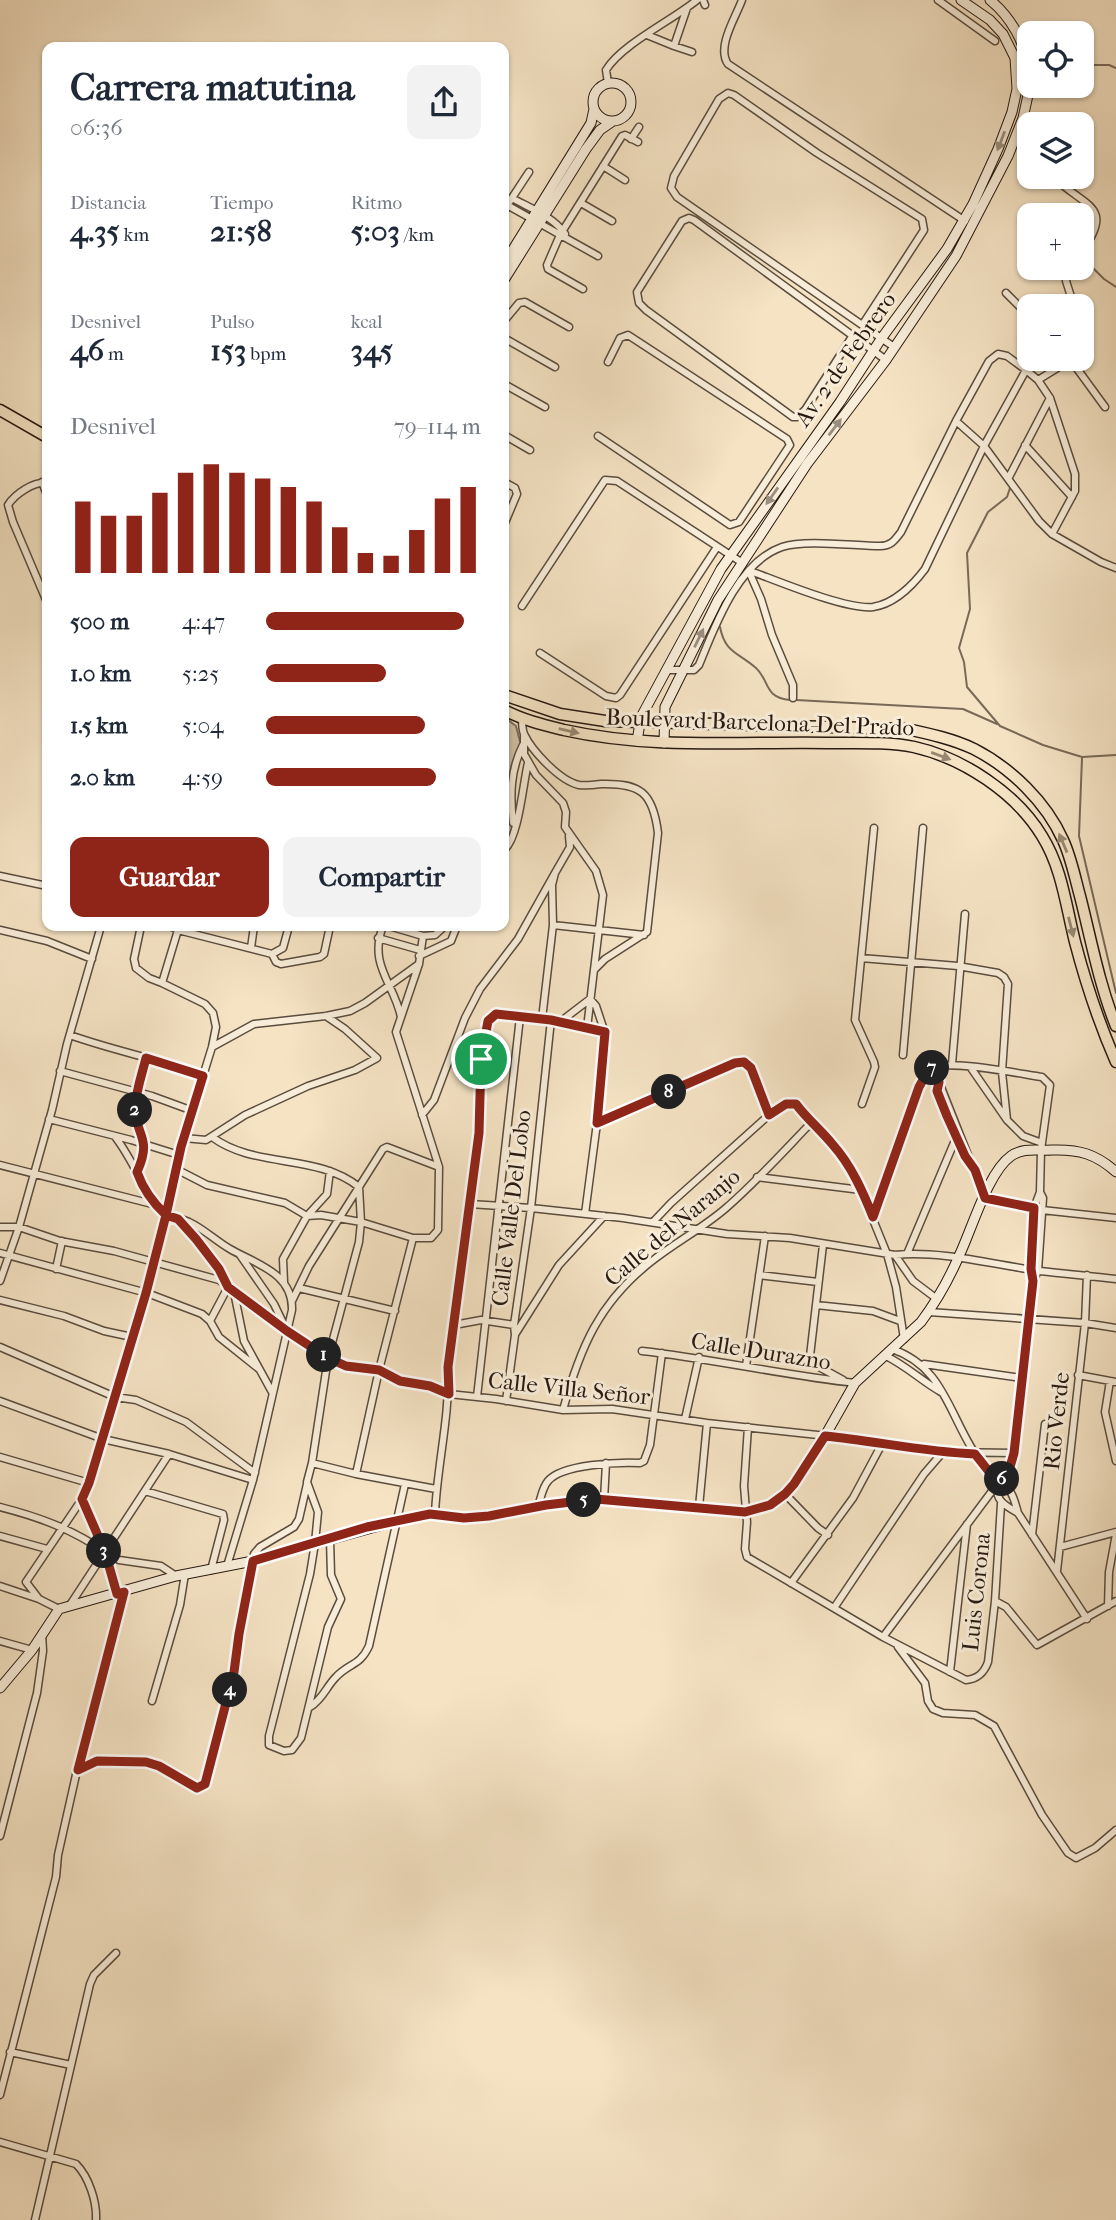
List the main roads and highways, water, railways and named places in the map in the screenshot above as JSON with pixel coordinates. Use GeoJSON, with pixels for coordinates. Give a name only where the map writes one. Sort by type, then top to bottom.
{"type":"FeatureCollection","features":[{"type":"Feature","properties":{"kind":"main road"},"geometry":{"type":"LineString","coordinates":[[0,410],[42,434]]}},
{"type":"Feature","properties":{"kind":"main road","name":"Boulevard Barcelona-Del Prado"},"geometry":{"type":"LineString","coordinates":[[509,697],[560,714],[605,722],[907,729],[952,740],[993,761],[1036,799],[1048,813],[1064,841],[1116,1026]]}},
{"type":"Feature","properties":{"kind":"main road","name":"Boulevard Barcelona-Del Prado"},"geometry":{"type":"LineString","coordinates":[[509,712],[522,718],[599,737],[664,743],[824,742],[911,747],[956,761],[1005,795],[1027,817],[1052,855],[1061,878],[1096,1018],[1116,1062]]}},
{"type":"Feature","properties":{"kind":"waterway"},"geometry":{"type":"LineString","coordinates":[[1094,65],[1116,68]]}},
{"type":"Feature","properties":{"kind":"waterway"},"geometry":{"type":"LineString","coordinates":[[1094,269],[1116,287]]}},
{"type":"Feature","properties":{"kind":"waterway"},"geometry":{"type":"LineString","coordinates":[[1010,488],[1007,497],[988,512],[967,553],[970,609],[959,648],[967,687],[1000,726],[1043,745],[1082,757],[1116,755]]}},
{"type":"Feature","properties":{"kind":"waterway"},"geometry":{"type":"LineString","coordinates":[[720,627],[725,642],[756,668],[772,692],[782,699],[790,700]]}},
{"type":"Feature","properties":{"kind":"waterway"},"geometry":{"type":"LineString","coordinates":[[796,700],[963,709],[997,724]]}},
{"type":"Feature","properties":{"kind":"waterway"},"geometry":{"type":"LineString","coordinates":[[1082,758],[1079,836],[1116,993]]}}]}
